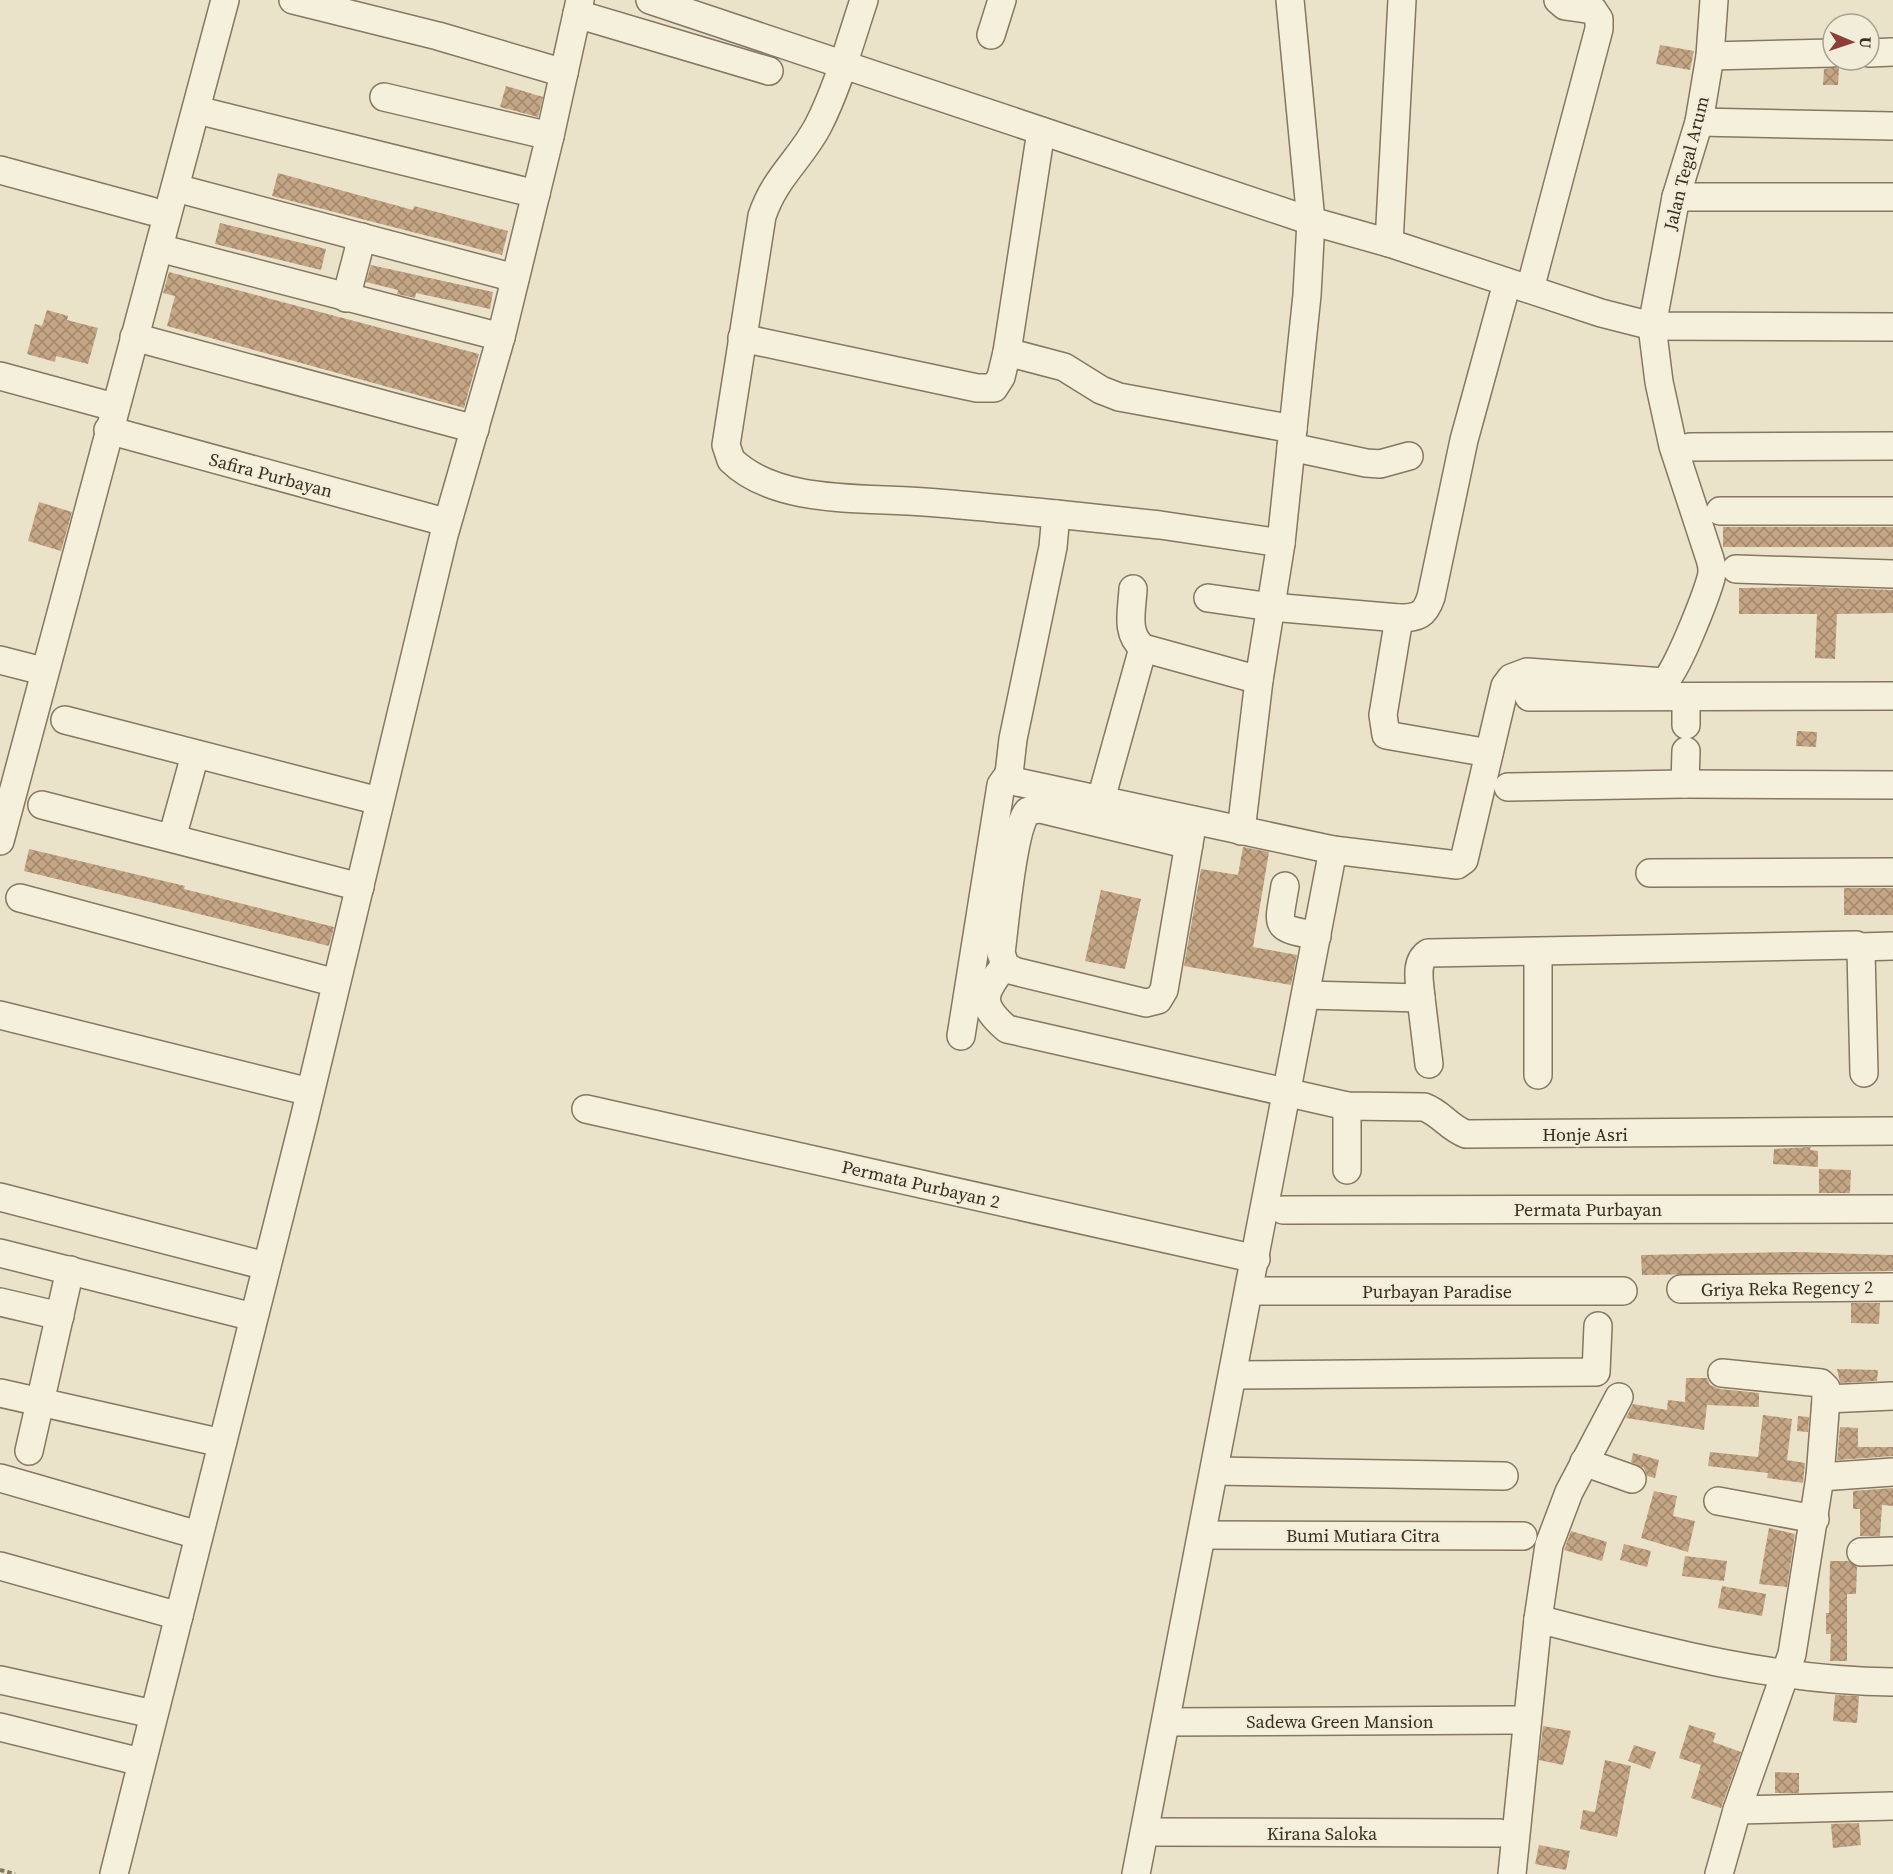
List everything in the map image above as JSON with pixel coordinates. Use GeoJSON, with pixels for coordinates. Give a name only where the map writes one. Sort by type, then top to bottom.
{"type":"FeatureCollection","features":[{"type":"Feature","properties":{"kind":"street"},"geometry":{"type":"LineString","coordinates":[[0,841],[111,419],[176,188],[225,0]]}},
{"type":"Feature","properties":{"kind":"street"},"geometry":{"type":"LineString","coordinates":[[293,0],[438,36],[564,73]]}},
{"type":"Feature","properties":{"kind":"street"},"geometry":{"type":"LineString","coordinates":[[650,0],[807,55],[841,64],[1311,221],[1389,243],[1601,314],[1652,326],[1893,327]]}},
{"type":"Feature","properties":{"kind":"street"},"geometry":{"type":"LineString","coordinates":[[864,0],[818,125],[768,197],[762,216],[726,446],[735,464],[783,488],[819,496],[922,501],[1056,514],[1151,524],[1281,543]]}},
{"type":"Feature","properties":{"kind":"street"},"geometry":{"type":"LineString","coordinates":[[991,35],[1002,0]]}},
{"type":"Feature","properties":{"kind":"street"},"geometry":{"type":"LineString","coordinates":[[1241,831],[1259,680],[1281,543],[1302,361],[1311,221],[1290,0]]}},
{"type":"Feature","properties":{"kind":"street"},"geometry":{"type":"LineString","coordinates":[[1389,243],[1402,0]]}},
{"type":"Feature","properties":{"kind":"street"},"geometry":{"type":"LineString","coordinates":[[1208,598],[1270,607],[1399,618],[1420,616],[1431,597],[1464,440],[1518,286],[1599,29],[1599,19],[1593,10],[1565,6],[1558,0]]}},
{"type":"Feature","properties":{"kind":"street","name":"Jalan Tegal Arum"},"geometry":{"type":"LineString","coordinates":[[1489,753],[1505,686],[1518,673],[1654,683],[1667,680],[1711,578],[1710,559],[1665,414],[1652,326],[1676,197],[1699,122],[1710,56],[1714,0]]}},
{"type":"Feature","properties":{"kind":"street"},"geometry":{"type":"LineString","coordinates":[[114,1874],[310,1092],[444,535],[501,337],[550,136],[578,7],[769,71]]}},
{"type":"Feature","properties":{"kind":"street"},"geometry":{"type":"LineString","coordinates":[[1710,56],[1821,53]]}},
{"type":"Feature","properties":{"kind":"street"},"geometry":{"type":"LineString","coordinates":[[384,97],[550,136]]}},
{"type":"Feature","properties":{"kind":"street"},"geometry":{"type":"LineString","coordinates":[[197,110],[536,194]]}},
{"type":"Feature","properties":{"kind":"street"},"geometry":{"type":"LineString","coordinates":[[1699,122],[1893,126]]}},
{"type":"Feature","properties":{"kind":"street"},"geometry":{"type":"LineString","coordinates":[[742,338],[990,389],[997,385],[1007,352],[1041,131]]}},
{"type":"Feature","properties":{"kind":"street"},"geometry":{"type":"LineString","coordinates":[[0,170],[151,211]]}},
{"type":"Feature","properties":{"kind":"street"},"geometry":{"type":"LineString","coordinates":[[176,188],[515,278]]}},
{"type":"Feature","properties":{"kind":"street"},"geometry":{"type":"LineString","coordinates":[[1676,197],[1893,197]]}},
{"type":"Feature","properties":{"kind":"street"},"geometry":{"type":"LineString","coordinates":[[346,298],[362,237]]}},
{"type":"Feature","properties":{"kind":"street"},"geometry":{"type":"LineString","coordinates":[[159,248],[501,337]]}},
{"type":"Feature","properties":{"kind":"street"},"geometry":{"type":"LineString","coordinates":[[134,337],[475,429]]}},
{"type":"Feature","properties":{"kind":"street"},"geometry":{"type":"LineString","coordinates":[[1007,352],[1064,367],[1101,390],[1119,397],[1292,438],[1366,463],[1380,464],[1409,456]]}},
{"type":"Feature","properties":{"kind":"street","name":"Safira Purbayan"},"geometry":{"type":"LineString","coordinates":[[0,376],[111,419],[434,519]]}},
{"type":"Feature","properties":{"kind":"street"},"geometry":{"type":"LineString","coordinates":[[1690,447],[1893,446]]}},
{"type":"Feature","properties":{"kind":"street"},"geometry":{"type":"LineString","coordinates":[[1720,511],[1893,510]]}},
{"type":"Feature","properties":{"kind":"street"},"geometry":{"type":"LineString","coordinates":[[1056,514],[1052,553],[1013,739],[1009,774],[1001,785],[1003,853],[1001,953],[1005,965],[1014,971],[1146,1003],[1158,1000],[1164,990],[1191,832]]}},
{"type":"Feature","properties":{"kind":"street"},"geometry":{"type":"LineString","coordinates":[[1736,568],[1893,574]]}},
{"type":"Feature","properties":{"kind":"street"},"geometry":{"type":"LineString","coordinates":[[1133,589],[1131,632],[1134,640],[1143,648],[1259,680]]}},
{"type":"Feature","properties":{"kind":"street"},"geometry":{"type":"LineString","coordinates":[[961,1036],[1003,853],[1024,816],[1034,808],[1191,832],[1241,831],[1333,850],[1461,863],[1465,856],[1489,753],[1386,735],[1383,715],[1399,618]]}},
{"type":"Feature","properties":{"kind":"street"},"geometry":{"type":"LineString","coordinates":[[1101,799],[1143,648]]}},
{"type":"Feature","properties":{"kind":"street"},"geometry":{"type":"LineString","coordinates":[[0,660],[35,669]]}},
{"type":"Feature","properties":{"kind":"street"},"geometry":{"type":"LineString","coordinates":[[1529,697],[1893,696]]}},
{"type":"Feature","properties":{"kind":"street"},"geometry":{"type":"LineString","coordinates":[[1685,784],[1686,698]]}},
{"type":"Feature","properties":{"kind":"street"},"geometry":{"type":"LineString","coordinates":[[65,720],[379,801]]}},
{"type":"Feature","properties":{"kind":"street"},"geometry":{"type":"LineString","coordinates":[[172,838],[195,755]]}},
{"type":"Feature","properties":{"kind":"street"},"geometry":{"type":"LineString","coordinates":[[1009,774],[1013,780],[1022,784],[1101,799],[1191,832]]}},
{"type":"Feature","properties":{"kind":"street"},"geometry":{"type":"LineString","coordinates":[[1508,787],[1685,784],[1893,785]]}},
{"type":"Feature","properties":{"kind":"street"},"geometry":{"type":"LineString","coordinates":[[42,805],[360,887]]}},
{"type":"Feature","properties":{"kind":"street"},"geometry":{"type":"LineString","coordinates":[[1136,1874],[1257,1259],[1333,850]]}},
{"type":"Feature","properties":{"kind":"street"},"geometry":{"type":"LineString","coordinates":[[1650,873],[1893,872]]}},
{"type":"Feature","properties":{"kind":"street"},"geometry":{"type":"LineString","coordinates":[[1285,886],[1279,920],[1281,926],[1286,930],[1317,936]]}},
{"type":"Feature","properties":{"kind":"street"},"geometry":{"type":"LineString","coordinates":[[20,898],[336,983]]}},
{"type":"Feature","properties":{"kind":"street"},"geometry":{"type":"LineString","coordinates":[[1429,1064],[1419,966],[1422,957],[1428,953],[1893,946]]}},
{"type":"Feature","properties":{"kind":"street"},"geometry":{"type":"LineString","coordinates":[[1859,947],[1864,1073]]}},
{"type":"Feature","properties":{"kind":"street"},"geometry":{"type":"LineString","coordinates":[[1538,952],[1538,1076]]}},
{"type":"Feature","properties":{"kind":"street","name":"Honje Asri"},"geometry":{"type":"LineString","coordinates":[[1005,965],[987,988],[986,995],[992,1015],[1007,1029],[1347,1106],[1424,1107],[1433,1110],[1459,1132],[1473,1135],[1893,1131]]}},
{"type":"Feature","properties":{"kind":"street"},"geometry":{"type":"LineString","coordinates":[[1306,995],[1421,998]]}},
{"type":"Feature","properties":{"kind":"street"},"geometry":{"type":"LineString","coordinates":[[0,1015],[310,1092]]}},
{"type":"Feature","properties":{"kind":"street"},"geometry":{"type":"LineString","coordinates":[[1347,1106],[1347,1170]]}},
{"type":"Feature","properties":{"kind":"street","name":"Permata Purbayan 2"},"geometry":{"type":"LineString","coordinates":[[586,1109],[1257,1259]]}},
{"type":"Feature","properties":{"kind":"street"},"geometry":{"type":"LineString","coordinates":[[0,1197],[266,1266]]}},
{"type":"Feature","properties":{"kind":"street","name":"Permata Purbayan"},"geometry":{"type":"LineString","coordinates":[[1283,1210],[1893,1209]]}},
{"type":"Feature","properties":{"kind":"street"},"geometry":{"type":"LineString","coordinates":[[0,1253],[253,1317]]}},
{"type":"Feature","properties":{"kind":"street"},"geometry":{"type":"LineString","coordinates":[[29,1451],[70,1270]]}},
{"type":"Feature","properties":{"kind":"street","name":"Griya Reka Regency 2"},"geometry":{"type":"LineString","coordinates":[[1681,1289],[1893,1287]]}},
{"type":"Feature","properties":{"kind":"street","name":"Purbayan Paradise"},"geometry":{"type":"LineString","coordinates":[[1250,1291],[1623,1291]]}},
{"type":"Feature","properties":{"kind":"street"},"geometry":{"type":"LineString","coordinates":[[0,1302],[60,1316]]}},
{"type":"Feature","properties":{"kind":"street"},"geometry":{"type":"LineString","coordinates":[[1234,1375],[1596,1372],[1598,1326]]}},
{"type":"Feature","properties":{"kind":"street"},"geometry":{"type":"LineString","coordinates":[[1719,1874],[1737,1810],[1786,1673],[1802,1603],[1820,1477],[1826,1399],[1826,1388],[1821,1383],[1722,1373]]}},
{"type":"Feature","properties":{"kind":"street"},"geometry":{"type":"LineString","coordinates":[[0,1393],[222,1443]]}},
{"type":"Feature","properties":{"kind":"street"},"geometry":{"type":"LineString","coordinates":[[1826,1399],[1893,1396]]}},
{"type":"Feature","properties":{"kind":"street"},"geometry":{"type":"LineString","coordinates":[[1512,1874],[1538,1619],[1552,1536],[1584,1462],[1619,1397]]}},
{"type":"Feature","properties":{"kind":"street"},"geometry":{"type":"LineString","coordinates":[[1584,1462],[1632,1479]]}},
{"type":"Feature","properties":{"kind":"street"},"geometry":{"type":"LineString","coordinates":[[1215,1471],[1504,1476]]}},
{"type":"Feature","properties":{"kind":"street"},"geometry":{"type":"LineString","coordinates":[[1820,1477],[1893,1472]]}},
{"type":"Feature","properties":{"kind":"street"},"geometry":{"type":"LineString","coordinates":[[0,1478],[198,1535]]}},
{"type":"Feature","properties":{"kind":"street"},"geometry":{"type":"LineString","coordinates":[[1718,1501],[1815,1519]]}},
{"type":"Feature","properties":{"kind":"street","name":"Bumi Mutiara Citra"},"geometry":{"type":"LineString","coordinates":[[1203,1535],[1523,1536]]}},
{"type":"Feature","properties":{"kind":"street"},"geometry":{"type":"LineString","coordinates":[[1861,1552],[1893,1551]]}},
{"type":"Feature","properties":{"kind":"street"},"geometry":{"type":"LineString","coordinates":[[0,1566],[179,1616]]}},
{"type":"Feature","properties":{"kind":"street"},"geometry":{"type":"LineString","coordinates":[[1538,1619],[1676,1655],[1840,1681],[1893,1682]]}},
{"type":"Feature","properties":{"kind":"street"},"geometry":{"type":"LineString","coordinates":[[0,1680],[153,1714]]}},
{"type":"Feature","properties":{"kind":"street","name":"Sadewa Green Mansion"},"geometry":{"type":"LineString","coordinates":[[1166,1722],[1513,1720]]}},
{"type":"Feature","properties":{"kind":"street"},"geometry":{"type":"LineString","coordinates":[[0,1727],[141,1762]]}},
{"type":"Feature","properties":{"kind":"street"},"geometry":{"type":"LineString","coordinates":[[1737,1810],[1893,1806]]}},
{"type":"Feature","properties":{"kind":"street","name":"Kirana Saloka"},"geometry":{"type":"LineString","coordinates":[[1144,1832],[1499,1833]]}},
{"type":"Feature","properties":{"kind":"path"},"geometry":{"type":"LineString","coordinates":[[0,1870],[15,1874]]}},
{"type":"Feature","properties":{"kind":"building"},"geometry":{"type":"Polygon","coordinates":[[[1660,45],[1694,51],[1690,70],[1656,64],[1660,45]]]}},
{"type":"Feature","properties":{"kind":"building"},"geometry":{"type":"Polygon","coordinates":[[[1824,72],[1839,72],[1838,85],[1823,85],[1824,72]]]}},
{"type":"Feature","properties":{"kind":"building"},"geometry":{"type":"Polygon","coordinates":[[[506,86],[543,97],[538,117],[500,107],[506,86]]]}},
{"type":"Feature","properties":{"kind":"building"},"geometry":{"type":"Polygon","coordinates":[[[278,173],[413,210],[414,206],[508,231],[502,255],[272,196],[278,173]]]}},
{"type":"Feature","properties":{"kind":"building"},"geometry":{"type":"Polygon","coordinates":[[[220,223],[326,249],[321,270],[215,244],[220,223]]]}},
{"type":"Feature","properties":{"kind":"building"},"geometry":{"type":"Polygon","coordinates":[[[371,265],[493,292],[490,309],[416,293],[415,298],[397,294],[398,290],[366,282],[371,265]]]}},
{"type":"Feature","properties":{"kind":"building"},"geometry":{"type":"Polygon","coordinates":[[[169,272],[479,354],[464,408],[167,326],[175,296],[163,293],[169,272]]]}},
{"type":"Feature","properties":{"kind":"building"},"geometry":{"type":"Polygon","coordinates":[[[47,310],[68,316],[67,320],[98,328],[88,364],[56,356],[55,362],[27,354],[35,324],[42,326],[47,310]]]}},
{"type":"Feature","properties":{"kind":"building"},"geometry":{"type":"Polygon","coordinates":[[[39,502],[72,512],[61,551],[28,541],[39,502]]]}},
{"type":"Feature","properties":{"kind":"building"},"geometry":{"type":"Polygon","coordinates":[[[1723,527],[1893,527],[1893,547],[1723,547],[1723,527]]]}},
{"type":"Feature","properties":{"kind":"building"},"geometry":{"type":"Polygon","coordinates":[[[1813,587],[1893,590],[1893,613],[1837,614],[1835,659],[1815,658],[1817,614],[1739,614],[1739,588],[1813,587]]]}},
{"type":"Feature","properties":{"kind":"building"},"geometry":{"type":"Polygon","coordinates":[[[1797,731],[1817,732],[1816,747],[1796,746],[1797,731]]]}},
{"type":"Feature","properties":{"kind":"building"},"geometry":{"type":"Polygon","coordinates":[[[1243,847],[1269,852],[1253,947],[1297,955],[1291,985],[1184,966],[1201,869],[1238,875],[1243,847]]]}},
{"type":"Feature","properties":{"kind":"building"},"geometry":{"type":"Polygon","coordinates":[[[29,849],[185,886],[184,889],[334,927],[329,946],[24,871],[29,849]]]}},
{"type":"Feature","properties":{"kind":"building"},"geometry":{"type":"Polygon","coordinates":[[[1844,888],[1893,888],[1893,915],[1844,915],[1844,888]]]}},
{"type":"Feature","properties":{"kind":"building"},"geometry":{"type":"Polygon","coordinates":[[[1101,890],[1141,899],[1125,969],[1085,961],[1101,890]]]}},
{"type":"Feature","properties":{"kind":"building"},"geometry":{"type":"Polygon","coordinates":[[[1811,1147],[1810,1150],[1818,1151],[1818,1167],[1773,1164],[1774,1149],[1811,1147]]]}},
{"type":"Feature","properties":{"kind":"building"},"geometry":{"type":"Polygon","coordinates":[[[1819,1169],[1851,1170],[1850,1193],[1819,1193],[1819,1169]]]}},
{"type":"Feature","properties":{"kind":"building"},"geometry":{"type":"Polygon","coordinates":[[[1797,1252],[1893,1255],[1893,1271],[1642,1275],[1641,1255],[1797,1252]]]}},
{"type":"Feature","properties":{"kind":"building"},"geometry":{"type":"Polygon","coordinates":[[[1851,1303],[1880,1303],[1879,1324],[1851,1323],[1851,1303]]]}},
{"type":"Feature","properties":{"kind":"building"},"geometry":{"type":"Polygon","coordinates":[[[1837,1369],[1878,1370],[1877,1381],[1840,1383],[1837,1369]]]}},
{"type":"Feature","properties":{"kind":"building"},"geometry":{"type":"Polygon","coordinates":[[[1686,1378],[1707,1378],[1710,1385],[1720,1389],[1759,1393],[1759,1407],[1707,1405],[1704,1430],[1626,1418],[1633,1404],[1667,1410],[1668,1400],[1685,1402],[1686,1378]]]}},
{"type":"Feature","properties":{"kind":"building"},"geometry":{"type":"Polygon","coordinates":[[[1763,1415],[1792,1419],[1787,1460],[1805,1463],[1803,1483],[1767,1478],[1768,1473],[1708,1466],[1710,1452],[1758,1457],[1763,1415]]]}},
{"type":"Feature","properties":{"kind":"building"},"geometry":{"type":"Polygon","coordinates":[[[1798,1416],[1809,1417],[1808,1432],[1797,1431],[1798,1416]]]}},
{"type":"Feature","properties":{"kind":"building"},"geometry":{"type":"Polygon","coordinates":[[[1840,1427],[1858,1428],[1858,1447],[1893,1447],[1893,1456],[1837,1460],[1840,1427]]]}},
{"type":"Feature","properties":{"kind":"building"},"geometry":{"type":"Polygon","coordinates":[[[1633,1453],[1659,1460],[1655,1478],[1647,1476],[1644,1468],[1631,1462],[1633,1453]]]}},
{"type":"Feature","properties":{"kind":"building"},"geometry":{"type":"Polygon","coordinates":[[[1893,1488],[1893,1506],[1882,1505],[1880,1536],[1860,1536],[1860,1509],[1853,1509],[1853,1491],[1893,1488]]]}},
{"type":"Feature","properties":{"kind":"building"},"geometry":{"type":"Polygon","coordinates":[[[1654,1491],[1677,1496],[1673,1516],[1695,1521],[1688,1552],[1641,1538],[1654,1491]]]}},
{"type":"Feature","properties":{"kind":"building"},"geometry":{"type":"Polygon","coordinates":[[[1769,1528],[1795,1534],[1787,1587],[1759,1584],[1769,1528]]]}},
{"type":"Feature","properties":{"kind":"building"},"geometry":{"type":"Polygon","coordinates":[[[1571,1531],[1607,1542],[1602,1561],[1564,1550],[1571,1531]]]}},
{"type":"Feature","properties":{"kind":"building"},"geometry":{"type":"Polygon","coordinates":[[[1624,1544],[1651,1551],[1647,1567],[1620,1560],[1624,1544]]]}},
{"type":"Feature","properties":{"kind":"building"},"geometry":{"type":"Polygon","coordinates":[[[1685,1556],[1727,1561],[1724,1581],[1682,1576],[1685,1556]]]}},
{"type":"Feature","properties":{"kind":"building"},"geometry":{"type":"Polygon","coordinates":[[[1830,1561],[1848,1561],[1857,1567],[1856,1594],[1847,1594],[1847,1661],[1830,1661],[1831,1634],[1826,1634],[1826,1613],[1829,1613],[1830,1561]]]}},
{"type":"Feature","properties":{"kind":"building"},"geometry":{"type":"Polygon","coordinates":[[[1722,1586],[1766,1594],[1762,1616],[1718,1608],[1722,1586]]]}},
{"type":"Feature","properties":{"kind":"building"},"geometry":{"type":"Polygon","coordinates":[[[1835,1695],[1859,1696],[1857,1723],[1833,1721],[1835,1695]]]}},
{"type":"Feature","properties":{"kind":"building"},"geometry":{"type":"Polygon","coordinates":[[[1689,1725],[1716,1733],[1713,1742],[1741,1752],[1721,1808],[1691,1798],[1701,1765],[1679,1758],[1689,1725]]]}},
{"type":"Feature","properties":{"kind":"building"},"geometry":{"type":"Polygon","coordinates":[[[1543,1726],[1571,1731],[1563,1765],[1539,1760],[1543,1726]]]}},
{"type":"Feature","properties":{"kind":"building"},"geometry":{"type":"Polygon","coordinates":[[[1634,1745],[1656,1752],[1650,1769],[1628,1761],[1634,1745]]]}},
{"type":"Feature","properties":{"kind":"building"},"geometry":{"type":"Polygon","coordinates":[[[1605,1760],[1631,1766],[1617,1837],[1580,1829],[1583,1810],[1595,1812],[1605,1760]]]}},
{"type":"Feature","properties":{"kind":"building"},"geometry":{"type":"Polygon","coordinates":[[[1775,1772],[1799,1773],[1799,1793],[1775,1793],[1775,1772]]]}},
{"type":"Feature","properties":{"kind":"building"},"geometry":{"type":"Polygon","coordinates":[[[1859,1823],[1861,1845],[1833,1848],[1831,1824],[1859,1823]]]}},
{"type":"Feature","properties":{"kind":"building"},"geometry":{"type":"Polygon","coordinates":[[[1539,1845],[1570,1851],[1566,1870],[1535,1864],[1539,1845]]]}}]}
